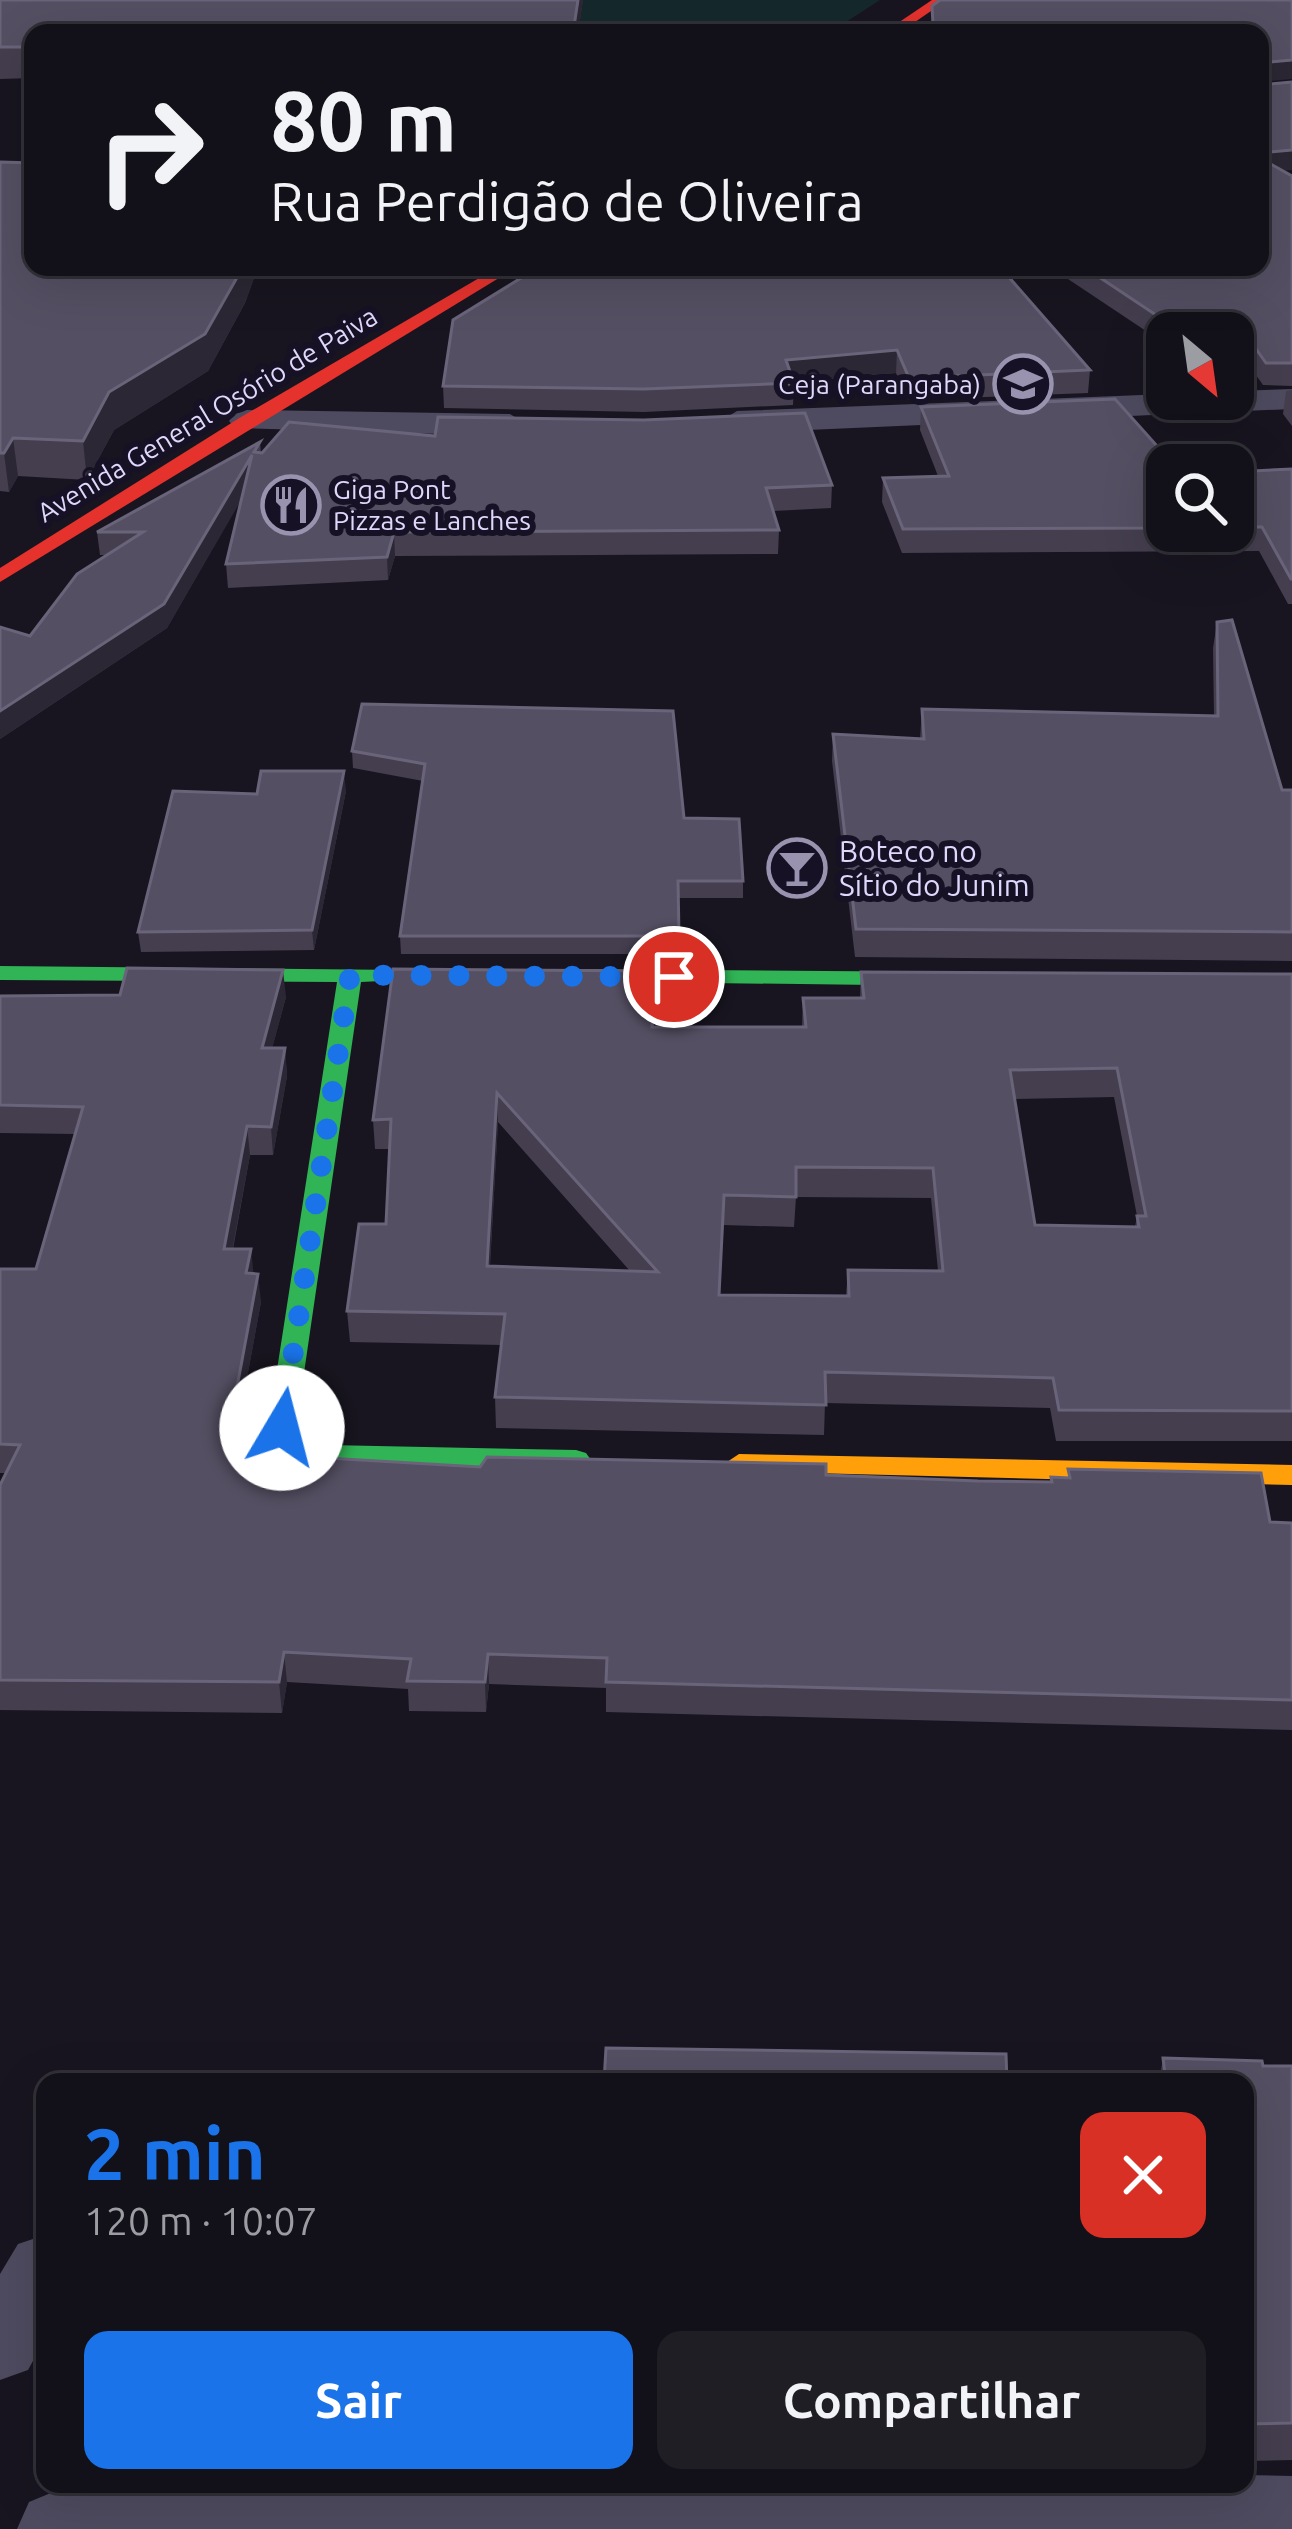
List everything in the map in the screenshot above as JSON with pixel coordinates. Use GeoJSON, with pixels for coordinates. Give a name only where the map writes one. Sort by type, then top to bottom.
{"type":"FeatureCollection","features":[{"type":"Feature","properties":{"kind":"street"},"geometry":{"type":"LineString","coordinates":[[904,24],[941,0]]}},
{"type":"Feature","properties":{"kind":"street","name":"Avenida General Osório de Paiva"},"geometry":{"type":"LineString","coordinates":[[0,576],[247,421],[493,276]]}},
{"type":"Feature","properties":{"kind":"street"},"geometry":{"type":"LineString","coordinates":[[708,424],[1292,399]]}},
{"type":"Feature","properties":{"kind":"street"},"geometry":{"type":"LineString","coordinates":[[247,421],[549,425]]}},
{"type":"Feature","properties":{"kind":"street"},"geometry":{"type":"LineString","coordinates":[[0,973],[420,975]]}},
{"type":"Feature","properties":{"kind":"street"},"geometry":{"type":"LineString","coordinates":[[350,975],[282,1428],[296,1450],[610,1461]]}},
{"type":"Feature","properties":{"kind":"street"},"geometry":{"type":"LineString","coordinates":[[535,976],[982,980]]}},
{"type":"Feature","properties":{"kind":"street"},"geometry":{"type":"LineString","coordinates":[[704,1463],[1292,1475]]}},
{"type":"Feature","properties":{"kind":"street"},"geometry":{"type":"LineString","coordinates":[[0,2345],[36,2283]]}},
{"type":"Feature","properties":{"kind":"street"},"geometry":{"type":"LineString","coordinates":[[58,2529],[964,2511],[1292,2514]]}},
{"type":"Feature","properties":{"kind":"green space"},"geometry":{"type":"Polygon","coordinates":[[[583,0],[880,0],[843,24],[579,24],[583,0]]]}},
{"type":"Feature","properties":{"kind":"building"},"geometry":{"type":"Polygon","coordinates":[[[0,0],[578,0],[574,24],[24,24],[24,47],[0,47],[0,0]]]}},
{"type":"Feature","properties":{"kind":"building"},"geometry":{"type":"Polygon","coordinates":[[[940,0],[1292,0],[1292,60],[1269,62],[1269,24],[933,24],[932,6],[940,0]]]}},
{"type":"Feature","properties":{"kind":"building"},"geometry":{"type":"Polygon","coordinates":[[[1292,82],[1292,150],[1269,152],[1269,84],[1292,82]]]}},
{"type":"Feature","properties":{"kind":"building"},"geometry":{"type":"Polygon","coordinates":[[[0,162],[24,163],[24,276],[238,276],[205,334],[109,392],[83,441],[13,438],[0,453],[0,162]]]}},
{"type":"Feature","properties":{"kind":"building"},"geometry":{"type":"Polygon","coordinates":[[[1269,163],[1292,176],[1292,363],[1266,363],[1254,346],[1254,312],[1152,312],[1098,276],[1269,276],[1269,163]]]}},
{"type":"Feature","properties":{"kind":"building"},"geometry":{"type":"Polygon","coordinates":[[[524,276],[1008,276],[1090,370],[909,378],[897,350],[786,360],[794,383],[644,389],[443,386],[453,320],[524,276]]]}},
{"type":"Feature","properties":{"kind":"building"},"geometry":{"type":"Polygon","coordinates":[[[1115,399],[1155,444],[1146,444],[1146,528],[903,529],[883,478],[949,476],[921,407],[1115,399]]]}},
{"type":"Feature","properties":{"kind":"building"},"geometry":{"type":"Polygon","coordinates":[[[805,413],[832,485],[766,488],[779,530],[394,532],[387,557],[226,564],[252,455],[164,604],[0,711],[0,627],[30,636],[77,574],[143,532],[97,532],[260,442],[254,452],[262,453],[289,422],[435,436],[438,417],[644,420],[805,413]]]}},
{"type":"Feature","properties":{"kind":"building"},"geometry":{"type":"Polygon","coordinates":[[[1292,469],[1292,579],[1262,527],[1254,527],[1254,471],[1292,469]]]}},
{"type":"Feature","properties":{"kind":"building"},"geometry":{"type":"Polygon","coordinates":[[[1232,620],[1282,790],[1292,790],[1292,932],[856,929],[833,734],[924,739],[922,709],[1218,716],[1217,622],[1232,620]]]}},
{"type":"Feature","properties":{"kind":"building"},"geometry":{"type":"Polygon","coordinates":[[[362,704],[673,711],[684,818],[739,819],[743,881],[678,881],[679,936],[400,936],[425,764],[352,751],[362,704]]]}},
{"type":"Feature","properties":{"kind":"building"},"geometry":{"type":"Polygon","coordinates":[[[261,771],[344,771],[312,930],[138,932],[173,791],[257,794],[261,771]]]}},
{"type":"Feature","properties":{"kind":"building"},"geometry":{"type":"Polygon","coordinates":[[[127,968],[283,970],[262,1048],[285,1048],[271,1127],[247,1126],[224,1249],[251,1249],[246,1273],[258,1274],[225,1452],[480,1467],[487,1457],[826,1464],[826,1475],[978,1481],[1052,1482],[1051,1477],[1070,1478],[1068,1469],[1261,1473],[1270,1522],[1292,1523],[1292,1700],[606,1682],[607,1658],[488,1654],[485,1682],[407,1681],[411,1659],[284,1652],[279,1682],[0,1680],[0,1485],[20,1445],[0,1444],[0,1269],[36,1269],[83,1107],[0,1105],[0,996],[120,995],[127,968]]]}},
{"type":"Feature","properties":{"kind":"building"},"geometry":{"type":"Polygon","coordinates":[[[393,969],[655,971],[652,1027],[806,1027],[803,998],[864,998],[861,972],[1292,974],[1292,1411],[1059,1410],[1053,1378],[825,1372],[826,1405],[495,1397],[505,1314],[347,1311],[359,1224],[386,1224],[391,1119],[373,1120],[393,969]],[[1117,1068],[1010,1070],[1035,1225],[1139,1227],[1137,1216],[1146,1216],[1117,1068]],[[497,1093],[487,1266],[658,1272],[497,1093]],[[796,1167],[796,1197],[724,1195],[719,1295],[849,1296],[848,1270],[943,1271],[933,1168],[796,1167]]]}},
{"type":"Feature","properties":{"kind":"building"},"geometry":{"type":"Polygon","coordinates":[[[606,2048],[1006,2054],[1007,2073],[605,2073],[606,2048]]]}},
{"type":"Feature","properties":{"kind":"building"},"geometry":{"type":"Polygon","coordinates":[[[1163,2058],[1292,2066],[1292,2423],[1254,2424],[1254,2073],[1165,2073],[1163,2058]]]}},
{"type":"Feature","properties":{"kind":"traffic: fast"},"geometry":{"type":"LineString","coordinates":[[0,973],[394,975]]}},
{"type":"Feature","properties":{"kind":"traffic: fast"},"geometry":{"type":"LineString","coordinates":[[350,975],[282,1428],[296,1450],[328,1455],[576,1460]]}},
{"type":"Feature","properties":{"kind":"traffic: fast"},"geometry":{"type":"LineString","coordinates":[[564,976],[952,979]]}},
{"type":"Feature","properties":{"kind":"traffic: slow"},"geometry":{"type":"LineString","coordinates":[[739,1464],[1292,1475]]}},
{"type":"Feature","properties":{"kind":"traffic: jam"},"geometry":{"type":"LineString","coordinates":[[904,24],[941,0]]}},
{"type":"Feature","properties":{"kind":"traffic: jam"},"geometry":{"type":"LineString","coordinates":[[0,576],[247,421],[494,276]]}},
{"type":"Feature","properties":{"kind":"place","name":"Ceja (Parangaba)"},"geometry":{"type":"Point","coordinates":[1023,384]}},
{"type":"Feature","properties":{"kind":"place","name":"Giga Pont Pizzas e Lanches"},"geometry":{"type":"Point","coordinates":[291,505]}},
{"type":"Feature","properties":{"kind":"place","name":"Boteco no Sítio do Junim"},"geometry":{"type":"Point","coordinates":[797,868]}},
{"type":"Feature","properties":{"kind":"route"},"geometry":{"type":"LineString","coordinates":[[282,1428],[350,975],[674,977]]}}]}
